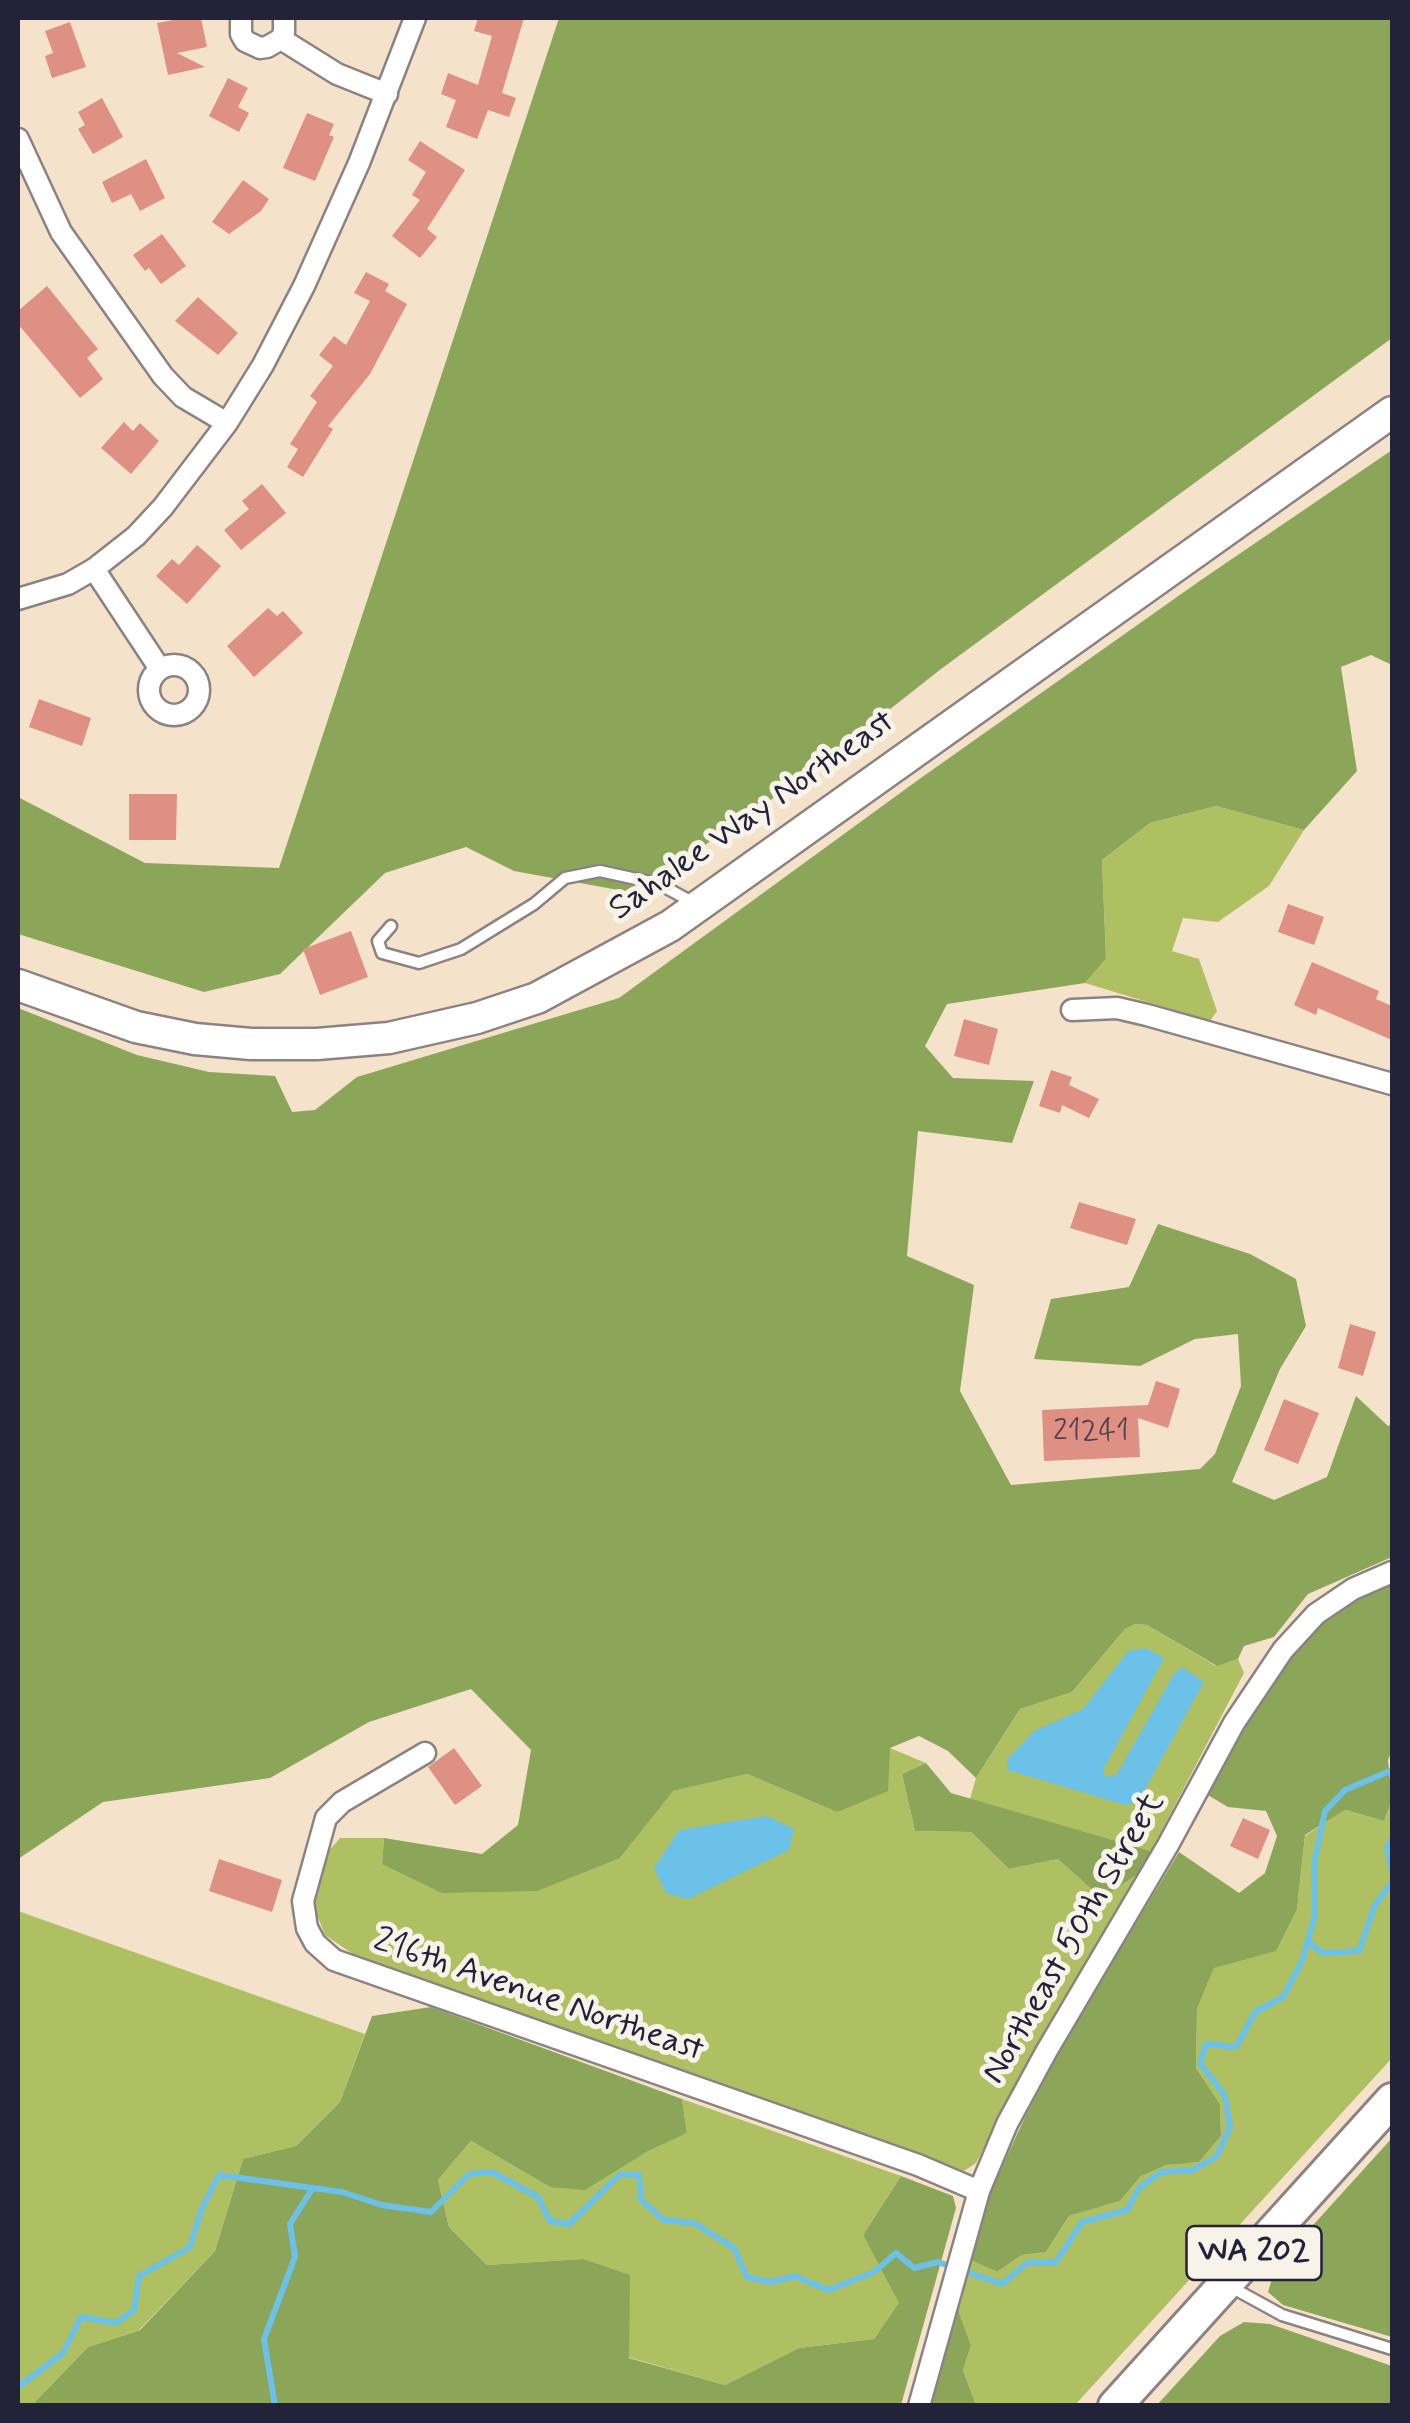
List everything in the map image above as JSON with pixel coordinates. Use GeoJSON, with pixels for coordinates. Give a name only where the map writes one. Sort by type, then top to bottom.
{"type":"FeatureCollection","features":[{"type":"Feature","properties":{"kind":"main road","name":"Sahalee Way Northeast"},"geometry":{"type":"LineString","coordinates":[[18,985],[136,1027],[195,1039],[317,1044],[389,1038],[477,1018],[537,998],[670,926],[1392,412]]}},
{"type":"Feature","properties":{"kind":"main road","name":"WA 202"},"geometry":{"type":"LineString","coordinates":[[1115,2406],[1392,2100]]}},
{"type":"Feature","properties":{"kind":"street"},"geometry":{"type":"LineString","coordinates":[[241,18],[241,34],[252,45],[268,47],[282,28],[337,74],[387,94]]}},
{"type":"Feature","properties":{"kind":"street"},"geometry":{"type":"LineString","coordinates":[[18,599],[68,584],[136,536],[227,423],[304,286],[387,94],[414,18]]}},
{"type":"Feature","properties":{"kind":"street"},"geometry":{"type":"LineString","coordinates":[[18,139],[61,232],[163,376],[184,398],[227,423]]}},
{"type":"Feature","properties":{"kind":"street"},"geometry":{"type":"LineString","coordinates":[[94,569],[160,669]]}},
{"type":"Feature","properties":{"kind":"street"},"geometry":{"type":"LineString","coordinates":[[1072,1010],[1132,1011],[1392,1084]]}},
{"type":"Feature","properties":{"kind":"street","name":"Northeast 50th Street"},"geometry":{"type":"LineString","coordinates":[[919,2406],[978,2191],[1007,2124],[1046,2052],[1244,1707],[1283,1650],[1316,1614],[1353,1588],[1392,1572]]}},
{"type":"Feature","properties":{"kind":"street","name":"216th Avenue Northeast"},"geometry":{"type":"LineString","coordinates":[[425,1753],[342,1802],[326,1818],[303,1902],[307,1928],[315,1943],[334,1960],[918,2165],[978,2191]]}},
{"type":"Feature","properties":{"kind":"lane"},"geometry":{"type":"LineString","coordinates":[[391,926],[378,941],[382,953],[419,963],[461,949],[534,904],[566,878],[600,870],[659,884],[699,906]]}},
{"type":"Feature","properties":{"kind":"lane"},"geometry":{"type":"LineString","coordinates":[[1226,2284],[1282,2315],[1392,2349]]}},
{"type":"Feature","properties":{"kind":"green space"},"geometry":{"type":"Polygon","coordinates":[[[559,18],[1392,18],[1392,338],[941,669],[804,777],[635,893],[514,871],[466,847],[385,873],[280,974],[204,992],[18,934],[18,797],[145,863],[279,868],[559,18]]]}},
{"type":"Feature","properties":{"kind":"green space"},"geometry":{"type":"Polygon","coordinates":[[[1392,450],[1392,665],[1371,655],[1341,667],[1357,771],[1304,830],[1216,806],[1150,823],[1102,860],[1106,959],[1085,983],[947,1004],[925,1046],[953,1078],[1034,1081],[1012,1143],[918,1131],[907,1256],[974,1285],[960,1391],[1011,1485],[1200,1469],[1215,1454],[1241,1386],[1238,1334],[1195,1339],[1140,1366],[1034,1359],[1051,1299],[1129,1287],[1158,1224],[1250,1254],[1296,1279],[1306,1326],[1280,1369],[1232,1482],[1274,1500],[1327,1477],[1356,1396],[1388,1426],[1392,1424],[1392,1557],[1308,1594],[1274,1637],[1244,1646],[1238,1659],[1217,1666],[1147,1625],[1135,1624],[1125,1629],[1072,1692],[1020,1709],[976,1778],[948,1751],[919,1736],[890,1748],[888,1791],[837,1812],[747,1774],[673,1791],[620,1858],[537,1891],[442,1893],[382,1864],[384,1838],[482,1854],[518,1825],[531,1750],[471,1689],[369,1722],[270,1778],[103,1802],[18,1859],[18,1008],[137,1055],[209,1072],[275,1076],[292,1112],[315,1110],[357,1077],[619,998],[918,780],[1392,450]]]}},
{"type":"Feature","properties":{"kind":"green space"},"geometry":{"type":"Polygon","coordinates":[[[1216,806],[1304,830],[1269,886],[1218,922],[1183,918],[1172,951],[1199,959],[1217,1011],[1210,1021],[1085,983],[1106,959],[1102,860],[1150,823],[1216,806]]]}},
{"type":"Feature","properties":{"kind":"green space"},"geometry":{"type":"Polygon","coordinates":[[[1392,1583],[1392,1750],[1388,1760],[1392,1800],[1384,1821],[1345,1810],[1305,1835],[1297,1909],[1276,1951],[1214,1968],[1197,2009],[1196,2068],[1220,2104],[1221,2136],[1199,2162],[1166,2165],[1141,2176],[1120,2201],[1069,2216],[1046,2252],[1022,2255],[997,2272],[968,2259],[991,2191],[1025,2117],[1069,2034],[1179,1852],[1239,1893],[1265,1873],[1277,1836],[1266,1811],[1228,1807],[1206,1794],[1249,1718],[1292,1654],[1333,1613],[1392,1583]]]}},
{"type":"Feature","properties":{"kind":"green space"},"geometry":{"type":"Polygon","coordinates":[[[1135,1624],[1147,1625],[1216,1666],[1238,1659],[1244,1673],[1151,1851],[970,1799],[976,1778],[1020,1709],[1072,1692],[1125,1629],[1135,1624]]]}},
{"type":"Feature","properties":{"kind":"green space"},"geometry":{"type":"Polygon","coordinates":[[[890,1748],[926,1763],[902,1774],[915,1831],[971,1832],[1009,1869],[1058,1859],[1102,1899],[1139,1873],[1049,2025],[976,2163],[964,2171],[353,1954],[325,1935],[314,1907],[326,1854],[340,1838],[384,1838],[382,1864],[620,1858],[672,1791],[747,1774],[837,1812],[890,1748]]]}},
{"type":"Feature","properties":{"kind":"green space"},"geometry":{"type":"Polygon","coordinates":[[[926,1763],[951,1793],[1151,1851],[1139,1873],[1102,1899],[1058,1859],[1009,1869],[971,1832],[915,1831],[902,1774],[926,1763]]]}},
{"type":"Feature","properties":{"kind":"green space"},"geometry":{"type":"Polygon","coordinates":[[[1392,1800],[1392,2058],[1075,2405],[976,2405],[963,2370],[971,2345],[957,2307],[968,2259],[997,2272],[1022,2255],[1046,2252],[1069,2216],[1120,2201],[1141,2176],[1166,2164],[1199,2162],[1221,2136],[1220,2104],[1196,2068],[1197,2009],[1214,1968],[1297,1909],[1305,1836],[1344,1810],[1384,1821],[1392,1800]]]}},
{"type":"Feature","properties":{"kind":"green space"},"geometry":{"type":"Polygon","coordinates":[[[18,1911],[365,2034],[340,2102],[296,2146],[243,2159],[215,2251],[139,2330],[88,2347],[32,2405],[18,2406],[18,1911]]]}},
{"type":"Feature","properties":{"kind":"green space"},"geometry":{"type":"Polygon","coordinates":[[[431,2007],[682,2099],[687,2133],[648,2151],[585,2190],[550,2187],[471,2141],[438,2180],[449,2227],[487,2265],[583,2259],[630,2275],[629,2358],[725,2385],[799,2348],[874,2339],[899,2303],[863,2235],[901,2176],[953,2196],[956,2208],[901,2405],[32,2405],[88,2347],[140,2330],[215,2251],[243,2159],[296,2146],[340,2102],[372,2016],[431,2007]]]}},
{"type":"Feature","properties":{"kind":"green space"},"geometry":{"type":"Polygon","coordinates":[[[682,2099],[901,2176],[863,2235],[900,2303],[874,2339],[799,2348],[725,2385],[628,2357],[583,2259],[487,2265],[449,2227],[438,2180],[471,2141],[550,2187],[687,2133],[682,2099]]]}},
{"type":"Feature","properties":{"kind":"green space"},"geometry":{"type":"Polygon","coordinates":[[[1392,2138],[1392,2337],[1283,2305],[1268,2292],[1276,2266],[1392,2138]]]}},
{"type":"Feature","properties":{"kind":"green space"},"geometry":{"type":"Polygon","coordinates":[[[957,2307],[971,2345],[963,2370],[976,2405],[931,2406],[957,2307]]]}},
{"type":"Feature","properties":{"kind":"green space"},"geometry":{"type":"Polygon","coordinates":[[[1244,2322],[1270,2324],[1392,2366],[1392,2405],[1157,2405],[1220,2336],[1244,2322]]]}},
{"type":"Feature","properties":{"kind":"water"},"geometry":{"type":"Polygon","coordinates":[[[1146,1648],[1164,1658],[1103,1770],[1106,1777],[1117,1774],[1174,1674],[1182,1667],[1204,1682],[1138,1802],[1125,1805],[1008,1770],[1007,1759],[1034,1731],[1083,1709],[1128,1651],[1146,1648]]]}},
{"type":"Feature","properties":{"kind":"water"},"geometry":{"type":"Polygon","coordinates":[[[767,1816],[794,1829],[789,1850],[688,1899],[666,1893],[654,1868],[679,1830],[767,1816]]]}},
{"type":"Feature","properties":{"kind":"building"},"geometry":{"type":"Polygon","coordinates":[[[201,18],[207,47],[177,53],[205,67],[168,75],[157,23],[201,18]]]}},
{"type":"Feature","properties":{"kind":"building"},"geometry":{"type":"Polygon","coordinates":[[[478,18],[524,18],[502,93],[516,98],[509,117],[488,110],[477,139],[446,127],[456,100],[441,94],[448,73],[478,85],[492,36],[474,31],[478,18]]]}},
{"type":"Feature","properties":{"kind":"building"},"geometry":{"type":"Polygon","coordinates":[[[70,22],[86,67],[52,78],[45,56],[53,53],[45,31],[70,22]]]}},
{"type":"Feature","properties":{"kind":"building"},"geometry":{"type":"Polygon","coordinates":[[[228,78],[248,88],[238,107],[249,113],[239,132],[209,116],[228,78]]]}},
{"type":"Feature","properties":{"kind":"building"},"geometry":{"type":"Polygon","coordinates":[[[102,98],[123,137],[93,154],[78,129],[85,125],[78,112],[102,98]]]}},
{"type":"Feature","properties":{"kind":"building"},"geometry":{"type":"Polygon","coordinates":[[[307,113],[334,124],[329,135],[334,137],[315,181],[283,168],[307,113]]]}},
{"type":"Feature","properties":{"kind":"building"},"geometry":{"type":"Polygon","coordinates":[[[420,141],[465,170],[427,229],[437,237],[420,258],[392,236],[420,200],[412,195],[426,172],[408,160],[420,141]]]}},
{"type":"Feature","properties":{"kind":"building"},"geometry":{"type":"Polygon","coordinates":[[[146,159],[165,198],[140,211],[131,194],[112,203],[102,182],[146,159]]]}},
{"type":"Feature","properties":{"kind":"building"},"geometry":{"type":"Polygon","coordinates":[[[243,180],[269,199],[261,211],[229,234],[212,222],[243,180]]]}},
{"type":"Feature","properties":{"kind":"building"},"geometry":{"type":"Polygon","coordinates":[[[162,234],[186,266],[161,284],[133,255],[162,234]]]}},
{"type":"Feature","properties":{"kind":"building"},"geometry":{"type":"Polygon","coordinates":[[[366,272],[389,284],[385,291],[407,304],[370,374],[328,426],[333,429],[303,477],[287,467],[298,449],[290,444],[317,402],[310,396],[333,366],[319,355],[334,336],[346,345],[370,301],[354,293],[366,272]]]}},
{"type":"Feature","properties":{"kind":"building"},"geometry":{"type":"Polygon","coordinates":[[[47,286],[98,349],[87,358],[103,379],[80,398],[18,324],[18,311],[47,286]]]}},
{"type":"Feature","properties":{"kind":"building"},"geometry":{"type":"Polygon","coordinates":[[[198,297],[238,333],[218,355],[175,321],[198,297]]]}},
{"type":"Feature","properties":{"kind":"building"},"geometry":{"type":"Polygon","coordinates":[[[124,422],[133,431],[140,423],[159,441],[131,474],[101,448],[124,422]]]}},
{"type":"Feature","properties":{"kind":"building"},"geometry":{"type":"Polygon","coordinates":[[[262,484],[286,513],[241,550],[224,530],[249,509],[242,501],[262,484]]]}},
{"type":"Feature","properties":{"kind":"building"},"geometry":{"type":"Polygon","coordinates":[[[197,545],[221,566],[187,604],[156,576],[172,559],[179,565],[197,545]]]}},
{"type":"Feature","properties":{"kind":"building"},"geometry":{"type":"Polygon","coordinates":[[[268,608],[277,616],[283,611],[303,633],[254,677],[227,646],[268,608]]]}},
{"type":"Feature","properties":{"kind":"building"},"geometry":{"type":"Polygon","coordinates":[[[39,699],[91,718],[82,746],[29,727],[39,699]]]}},
{"type":"Feature","properties":{"kind":"building"},"geometry":{"type":"Polygon","coordinates":[[[129,794],[177,794],[176,840],[129,840],[129,794]]]}},
{"type":"Feature","properties":{"kind":"building"},"geometry":{"type":"Polygon","coordinates":[[[1288,904],[1324,917],[1314,945],[1278,932],[1288,904]]]}},
{"type":"Feature","properties":{"kind":"building"},"geometry":{"type":"Polygon","coordinates":[[[351,931],[368,977],[320,995],[303,949],[351,931]]]}},
{"type":"Feature","properties":{"kind":"building"},"geometry":{"type":"Polygon","coordinates":[[[1312,962],[1379,991],[1376,999],[1392,1006],[1392,1040],[1318,1008],[1316,1015],[1294,1005],[1312,962]]]}},
{"type":"Feature","properties":{"kind":"building"},"geometry":{"type":"Polygon","coordinates":[[[964,1019],[998,1029],[989,1065],[954,1056],[964,1019]]]}},
{"type":"Feature","properties":{"kind":"building"},"geometry":{"type":"Polygon","coordinates":[[[1051,1070],[1072,1077],[1069,1085],[1099,1099],[1089,1118],[1062,1105],[1060,1113],[1039,1106],[1051,1070]]]}},
{"type":"Feature","properties":{"kind":"building"},"geometry":{"type":"Polygon","coordinates":[[[1079,1202],[1136,1219],[1127,1245],[1070,1228],[1079,1202]]]}},
{"type":"Feature","properties":{"kind":"building"},"geometry":{"type":"Polygon","coordinates":[[[1350,1324],[1376,1332],[1363,1376],[1338,1368],[1350,1324]]]}},
{"type":"Feature","properties":{"kind":"building"},"geometry":{"type":"Polygon","coordinates":[[[1156,1381],[1180,1389],[1168,1428],[1138,1418],[1140,1457],[1044,1461],[1042,1410],[1148,1405],[1156,1381]]]}},
{"type":"Feature","properties":{"kind":"building"},"geometry":{"type":"Polygon","coordinates":[[[1284,1399],[1319,1413],[1298,1464],[1264,1450],[1284,1399]]]}},
{"type":"Feature","properties":{"kind":"building"},"geometry":{"type":"Polygon","coordinates":[[[454,1748],[482,1786],[455,1805],[428,1767],[454,1748]]]}},
{"type":"Feature","properties":{"kind":"building"},"geometry":{"type":"Polygon","coordinates":[[[1243,1818],[1270,1830],[1258,1859],[1230,1846],[1243,1818]]]}},
{"type":"Feature","properties":{"kind":"building"},"geometry":{"type":"Polygon","coordinates":[[[219,1859],[282,1880],[272,1912],[209,1891],[219,1859]]]}},
{"type":"Feature","properties":{"kind":"waterway"},"geometry":{"type":"LineString","coordinates":[[18,2387],[63,2353],[81,2317],[116,2323],[134,2310],[139,2276],[190,2247],[201,2210],[219,2175],[342,2192],[382,2205],[431,2212],[469,2174],[492,2172],[538,2197],[550,2221],[569,2224],[619,2175],[639,2175],[641,2200],[664,2220],[694,2223],[734,2248],[747,2277],[770,2282],[795,2276],[828,2290],[874,2272],[896,2253],[914,2268],[938,2262],[1002,2284],[1027,2263],[1056,2262],[1082,2222],[1127,2210],[1139,2188],[1161,2172],[1193,2170],[1217,2156],[1230,2127],[1225,2096],[1200,2063],[1206,2044],[1236,2047],[1255,2012],[1283,1997],[1302,1961],[1315,1915],[1314,1863],[1325,1811],[1345,1790],[1392,1770]]}},
{"type":"Feature","properties":{"kind":"waterway"},"geometry":{"type":"LineString","coordinates":[[1392,1838],[1387,1848],[1392,1872]]}},
{"type":"Feature","properties":{"kind":"waterway"},"geometry":{"type":"LineString","coordinates":[[1308,1941],[1322,1953],[1359,1951],[1375,1905],[1392,1882]]}},
{"type":"Feature","properties":{"kind":"waterway"},"geometry":{"type":"LineString","coordinates":[[275,2406],[264,2339],[295,2257],[290,2224],[312,2189]]}}]}
